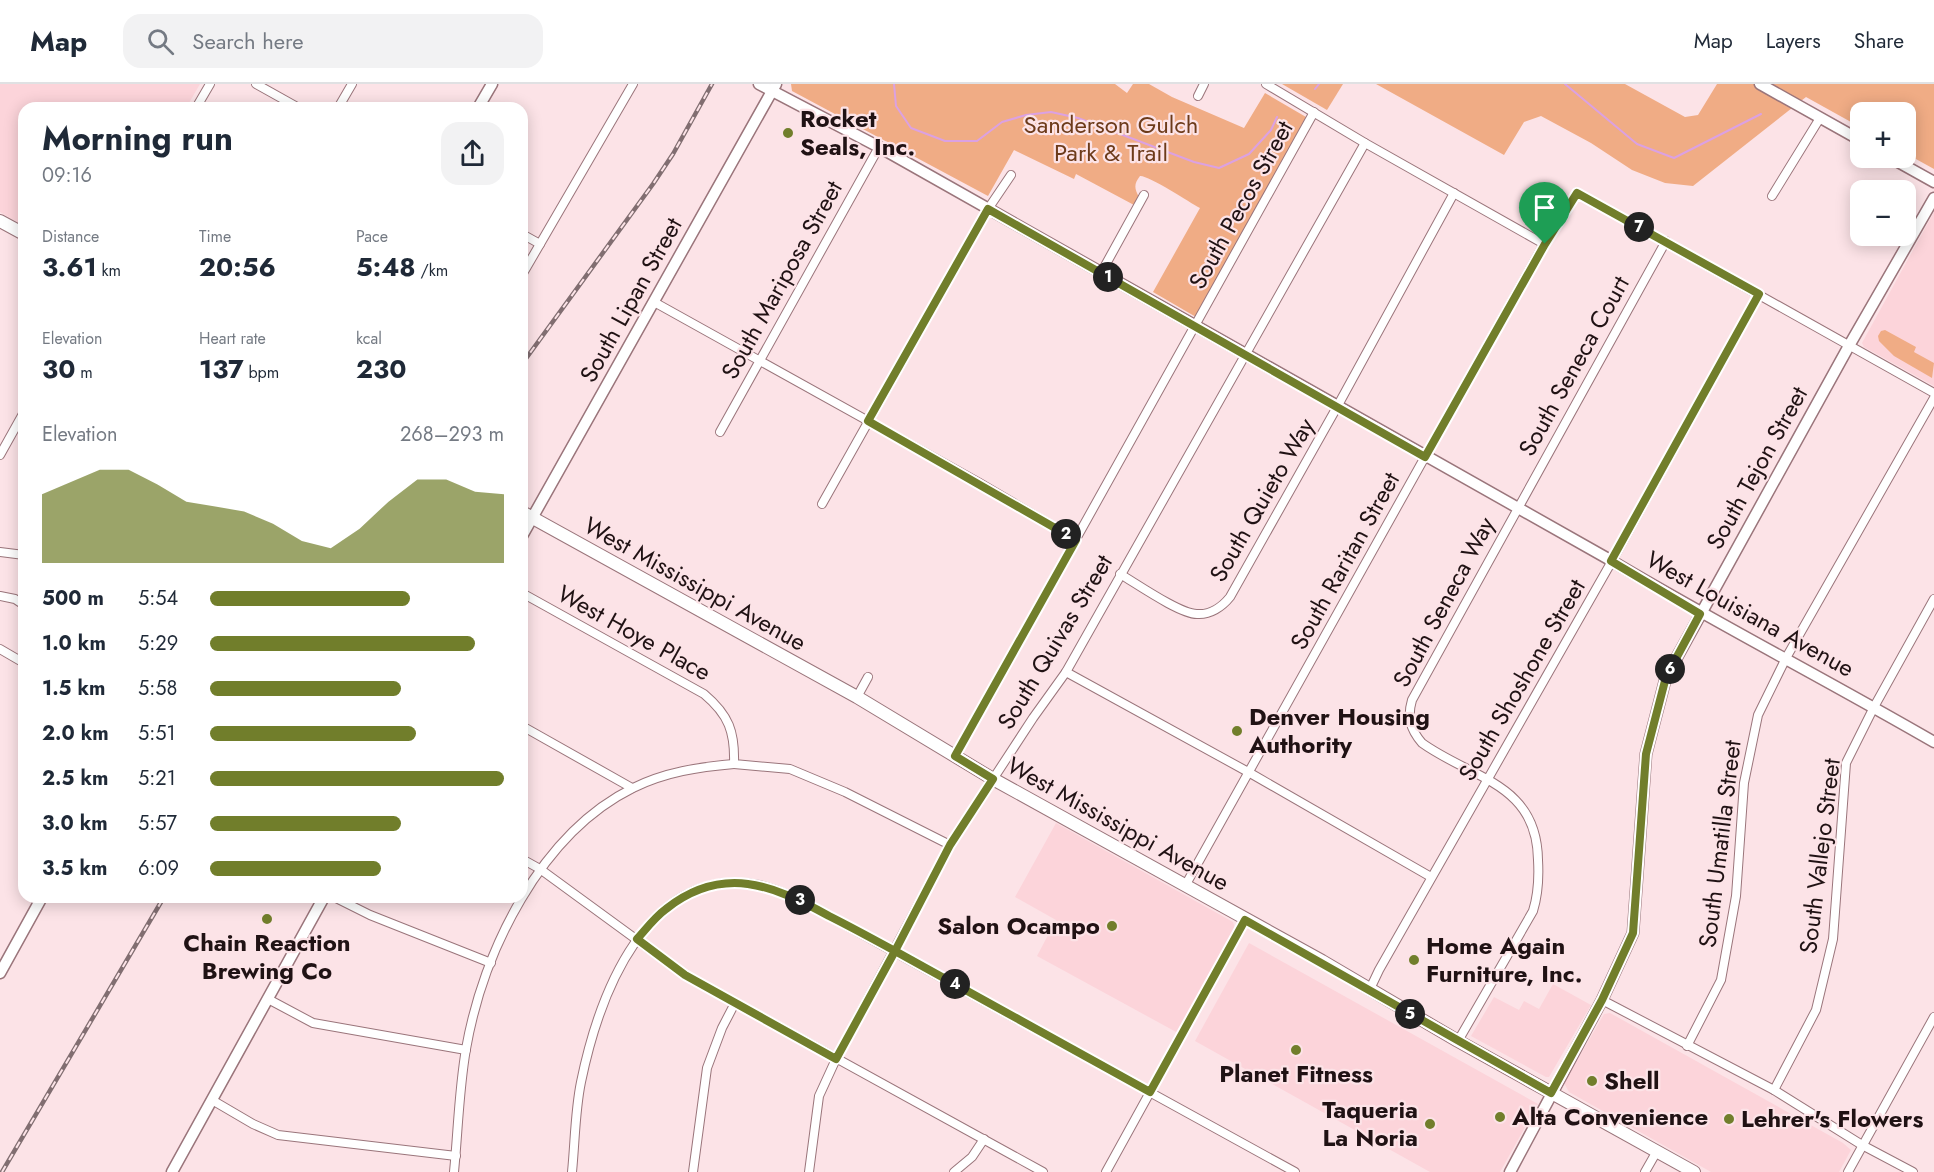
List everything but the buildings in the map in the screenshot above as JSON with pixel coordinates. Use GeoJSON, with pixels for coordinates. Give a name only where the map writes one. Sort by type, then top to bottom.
{"type":"FeatureCollection","features":[{"type":"Feature","properties":{"kind":"main road"},"geometry":{"type":"LineString","coordinates":[[0,221],[18,231]]}},
{"type":"Feature","properties":{"kind":"main road","name":"West Mississippi Avenue"},"geometry":{"type":"LineString","coordinates":[[528,516],[856,698],[993,779],[1694,1172]]}},
{"type":"Feature","properties":{"kind":"street"},"geometry":{"type":"LineString","coordinates":[[200,102],[210,84]]}},
{"type":"Feature","properties":{"kind":"street"},"geometry":{"type":"LineString","coordinates":[[256,84],[288,102]]}},
{"type":"Feature","properties":{"kind":"street"},"geometry":{"type":"LineString","coordinates":[[342,102],[352,84]]}},
{"type":"Feature","properties":{"kind":"street"},"geometry":{"type":"LineString","coordinates":[[482,102],[492,84]]}},
{"type":"Feature","properties":{"kind":"street"},"geometry":{"type":"LineString","coordinates":[[528,265],[633,84]]}},
{"type":"Feature","properties":{"kind":"street","name":"West Louisiana Avenue"},"geometry":{"type":"LineString","coordinates":[[759,84],[774,87],[1611,561],[1700,614],[1786,658],[1934,742]]}},
{"type":"Feature","properties":{"kind":"street"},"geometry":{"type":"LineString","coordinates":[[1198,96],[1204,84]]}},
{"type":"Feature","properties":{"kind":"street"},"geometry":{"type":"LineString","coordinates":[[1266,84],[1365,143],[1545,244]]}},
{"type":"Feature","properties":{"kind":"street"},"geometry":{"type":"LineString","coordinates":[[1760,84],[1850,134]]}},
{"type":"Feature","properties":{"kind":"street","name":"South Lipan Street"},"geometry":{"type":"LineString","coordinates":[[528,513],[654,302],[774,87]]}},
{"type":"Feature","properties":{"kind":"street","name":"South Pecos Street"},"geometry":{"type":"LineString","coordinates":[[955,756],[1314,112]]}},
{"type":"Feature","properties":{"kind":"street"},"geometry":{"type":"LineString","coordinates":[[1772,196],[1820,118]]}},
{"type":"Feature","properties":{"kind":"street","name":"South Quivas Street"},"geometry":{"type":"LineString","coordinates":[[810,1172],[819,1096],[836,1059],[950,845],[1066,672],[1365,143]]}},
{"type":"Feature","properties":{"kind":"street","name":"South Mariposa Street"},"geometry":{"type":"LineString","coordinates":[[720,432],[879,147]]}},
{"type":"Feature","properties":{"kind":"street"},"geometry":{"type":"LineString","coordinates":[[1908,168],[1934,182]]}},
{"type":"Feature","properties":{"kind":"street"},"geometry":{"type":"LineString","coordinates":[[822,504],[988,209],[1011,175]]}},
{"type":"Feature","properties":{"kind":"street","name":"South Quieto Way"},"geometry":{"type":"LineString","coordinates":[[1120,574],[1188,613],[1204,614],[1224,604],[1337,407],[1454,192]]}},
{"type":"Feature","properties":{"kind":"street","name":"South Raritan Street"},"geometry":{"type":"LineString","coordinates":[[1185,886],[1545,244],[1577,193],[1666,241]]}},
{"type":"Feature","properties":{"kind":"street"},"geometry":{"type":"LineString","coordinates":[[1101,273],[1144,195]]}},
{"type":"Feature","properties":{"kind":"street","name":"South Tejon Street"},"geometry":{"type":"LineString","coordinates":[[1510,1172],[1602,1000],[1633,933],[1646,754],[1666,677],[1850,344],[1934,198]]}},
{"type":"Feature","properties":{"kind":"street"},"geometry":{"type":"LineString","coordinates":[[528,237],[540,244]]}},
{"type":"Feature","properties":{"kind":"street"},"geometry":{"type":"LineString","coordinates":[[1666,241],[1850,344],[1934,395]]}},
{"type":"Feature","properties":{"kind":"street","name":"South Seneca Court"},"geometry":{"type":"LineString","coordinates":[[1517,509],[1666,241]]}},
{"type":"Feature","properties":{"kind":"street","name":"South Shoshone Street"},"geometry":{"type":"LineString","coordinates":[[1370,989],[1759,294]]}},
{"type":"Feature","properties":{"kind":"street"},"geometry":{"type":"LineString","coordinates":[[654,302],[1076,540]]}},
{"type":"Feature","properties":{"kind":"street","name":"South Umatilla Street"},"geometry":{"type":"LineString","coordinates":[[1687,1046],[1722,980],[1736,896],[1744,783],[1758,715],[1786,658],[1934,395]]}},
{"type":"Feature","properties":{"kind":"street"},"geometry":{"type":"LineString","coordinates":[[0,454],[18,422]]}},
{"type":"Feature","properties":{"kind":"street","name":"South Seneca Way"},"geometry":{"type":"LineString","coordinates":[[1458,1041],[1528,922],[1536,896],[1538,851],[1530,819],[1515,798],[1422,743],[1410,724],[1410,709],[1412,700],[1517,509]]}},
{"type":"Feature","properties":{"kind":"street"},"geometry":{"type":"LineString","coordinates":[[0,552],[18,554]]}},
{"type":"Feature","properties":{"kind":"street"},"geometry":{"type":"LineString","coordinates":[[0,596],[18,601]]}},
{"type":"Feature","properties":{"kind":"street","name":"West Hoye Place"},"geometry":{"type":"LineString","coordinates":[[528,596],[704,694],[727,721],[735,743],[734,764]]}},
{"type":"Feature","properties":{"kind":"street","name":"South Vallejo Street"},"geometry":{"type":"LineString","coordinates":[[1774,1090],[1816,1010],[1833,939],[1846,763],[1874,707],[1934,599]]}},
{"type":"Feature","properties":{"kind":"street"},"geometry":{"type":"LineString","coordinates":[[0,649],[18,660]]}},
{"type":"Feature","properties":{"kind":"street"},"geometry":{"type":"LineString","coordinates":[[1066,672],[1250,773],[1431,877]]}},
{"type":"Feature","properties":{"kind":"street"},"geometry":{"type":"LineString","coordinates":[[856,698],[868,677]]}},
{"type":"Feature","properties":{"kind":"street"},"geometry":{"type":"LineString","coordinates":[[528,729],[632,788]]}},
{"type":"Feature","properties":{"kind":"street"},"geometry":{"type":"LineString","coordinates":[[528,889],[540,869],[581,825],[632,788],[698,767],[734,764],[790,769],[845,792],[950,845]]}},
{"type":"Feature","properties":{"kind":"street"},"geometry":{"type":"LineString","coordinates":[[528,862],[685,975],[1043,1172]]}},
{"type":"Feature","properties":{"kind":"street"},"geometry":{"type":"LineString","coordinates":[[572,1172],[581,1084],[596,1023],[619,968],[637,939],[663,910],[702,889],[724,884],[759,885],[784,893],[895,951],[1295,1172]]}},
{"type":"Feature","properties":{"kind":"street"},"geometry":{"type":"LineString","coordinates":[[0,973],[39,903]]}},
{"type":"Feature","properties":{"kind":"street"},"geometry":{"type":"LineString","coordinates":[[172,1172],[321,903]]}},
{"type":"Feature","properties":{"kind":"street"},"geometry":{"type":"LineString","coordinates":[[346,903],[370,915],[491,963]]}},
{"type":"Feature","properties":{"kind":"street"},"geometry":{"type":"LineString","coordinates":[[454,1172],[466,1050],[475,1010],[491,963],[520,903]]}},
{"type":"Feature","properties":{"kind":"street"},"geometry":{"type":"LineString","coordinates":[[1106,1172],[1245,920]]}},
{"type":"Feature","properties":{"kind":"street"},"geometry":{"type":"LineString","coordinates":[[268,999],[313,1023],[466,1050]]}},
{"type":"Feature","properties":{"kind":"street"},"geometry":{"type":"LineString","coordinates":[[1602,1000],[1774,1090],[1862,1145],[1913,1172]]}},
{"type":"Feature","properties":{"kind":"street"},"geometry":{"type":"LineString","coordinates":[[693,1172],[707,1068],[722,1028],[735,1003]]}},
{"type":"Feature","properties":{"kind":"street"},"geometry":{"type":"LineString","coordinates":[[1848,1172],[1934,1017]]}},
{"type":"Feature","properties":{"kind":"street"},"geometry":{"type":"LineString","coordinates":[[212,1100],[253,1124],[278,1135],[456,1156]]}},
{"type":"Feature","properties":{"kind":"street"},"geometry":{"type":"LineString","coordinates":[[954,1172],[972,1156],[984,1139]]}},
{"type":"Feature","properties":{"kind":"street"},"geometry":{"type":"LineString","coordinates":[[1645,1172],[1657,1151]]}},
{"type":"Feature","properties":{"kind":"shaded area"},"geometry":{"type":"Polygon","coordinates":[[[0,84],[200,84],[190,102],[18,102],[18,222],[0,212],[0,84]]]}},
{"type":"Feature","properties":{"kind":"shaded area"},"geometry":{"type":"Polygon","coordinates":[[[1934,212],[1934,386],[1864,347],[1862,343],[1934,212]]]}},
{"type":"Feature","properties":{"kind":"shaded area"},"geometry":{"type":"Polygon","coordinates":[[[1056,823],[1233,922],[1235,928],[1178,1033],[1037,956],[1056,920],[1015,897],[1056,823]]]}},
{"type":"Feature","properties":{"kind":"shaded area"},"geometry":{"type":"Polygon","coordinates":[[[1249,943],[1538,1104],[1500,1172],[1430,1172],[1195,1041],[1249,943]]]}},
{"type":"Feature","properties":{"kind":"shaded area"},"geometry":{"type":"Polygon","coordinates":[[[1553,984],[1591,1005],[1549,1077],[1471,1036],[1494,997],[1519,1010],[1524,1001],[1539,1009],[1553,984]]]}},
{"type":"Feature","properties":{"kind":"shaded area"},"geometry":{"type":"Polygon","coordinates":[[[1610,1013],[1843,1143],[1851,1150],[1839,1172],[1711,1172],[1569,1092],[1564,1083],[1604,1014],[1610,1013]]]}},
{"type":"Feature","properties":{"kind":"green space","name":"Sanderson Gulch Park & Trail"},"geometry":{"type":"Polygon","coordinates":[[[791,84],[1115,84],[1127,93],[1133,84],[1149,84],[1172,97],[1244,128],[1265,93],[1306,117],[1196,317],[1153,292],[1200,208],[1169,189],[1140,176],[1135,186],[1139,197],[1134,205],[1076,174],[1074,179],[1014,150],[988,196],[792,91],[791,84]]]}},
{"type":"Feature","properties":{"kind":"green space"},"geometry":{"type":"Polygon","coordinates":[[[1282,84],[1343,84],[1327,110],[1282,84]]]}},
{"type":"Feature","properties":{"kind":"green space"},"geometry":{"type":"Polygon","coordinates":[[[1376,84],[1625,84],[1685,117],[1698,115],[1717,84],[1934,84],[1934,169],[1916,159],[1916,102],[1850,102],[1850,121],[1806,97],[1693,186],[1665,183],[1632,170],[1591,143],[1541,116],[1524,122],[1504,155],[1376,84]]]}},
{"type":"Feature","properties":{"kind":"green space"},"geometry":{"type":"Polygon","coordinates":[[[1885,330],[1916,347],[1914,352],[1934,363],[1932,378],[1894,356],[1879,341],[1878,336],[1881,331],[1885,330]]]}},
{"type":"Feature","properties":{"kind":"waterway"},"geometry":{"type":"LineString","coordinates":[[894,84],[896,106],[911,128],[945,141],[977,141],[1002,122],[1026,115],[1051,112],[1078,118],[1194,162],[1219,168],[1249,154],[1271,130],[1277,117]]}},
{"type":"Feature","properties":{"kind":"waterway"},"geometry":{"type":"LineString","coordinates":[[1315,89],[1319,84]]}},
{"type":"Feature","properties":{"kind":"waterway"},"geometry":{"type":"LineString","coordinates":[[1565,84],[1637,144],[1674,158],[1761,114]]}},
{"type":"Feature","properties":{"kind":"railway"},"geometry":{"type":"LineString","coordinates":[[528,356],[653,184],[673,154],[712,84]]}},
{"type":"Feature","properties":{"kind":"railway"},"geometry":{"type":"LineString","coordinates":[[2,1172],[160,903]]}},
{"type":"Feature","properties":{"kind":"place","name":"Rocket Seals, Inc."},"geometry":{"type":"Point","coordinates":[788,133]}},
{"type":"Feature","properties":{"kind":"place","name":"Denver Housing Authority"},"geometry":{"type":"Point","coordinates":[1237,731]}},
{"type":"Feature","properties":{"kind":"place","name":"Chain Reaction Brewing Co"},"geometry":{"type":"Point","coordinates":[267,919]}},
{"type":"Feature","properties":{"kind":"place","name":"Salon Ocampo"},"geometry":{"type":"Point","coordinates":[1112,926]}},
{"type":"Feature","properties":{"kind":"place","name":"Home Again Furniture, Inc."},"geometry":{"type":"Point","coordinates":[1414,960]}},
{"type":"Feature","properties":{"kind":"place","name":"Planet Fitness"},"geometry":{"type":"Point","coordinates":[1296,1050]}},
{"type":"Feature","properties":{"kind":"place","name":"Shell"},"geometry":{"type":"Point","coordinates":[1592,1081]}},
{"type":"Feature","properties":{"kind":"place","name":"Alta Convenience"},"geometry":{"type":"Point","coordinates":[1500,1117]}},
{"type":"Feature","properties":{"kind":"place","name":"Lehrer's Flowers"},"geometry":{"type":"Point","coordinates":[1729,1119]}},
{"type":"Feature","properties":{"kind":"place","name":"Taqueria La Noria"},"geometry":{"type":"Point","coordinates":[1430,1124]}},
{"type":"Feature","properties":{"kind":"route"},"geometry":{"type":"LineString","coordinates":[[1545,244],[1425,457],[988,209],[868,421],[1076,540],[955,756],[993,779],[950,845],[895,951],[784,893],[759,885],[737,883],[713,885],[685,896],[663,910],[637,939],[685,975],[836,1059],[895,951],[1150,1092],[1245,920],[1551,1093],[1602,1000],[1633,933],[1646,754],[1666,677],[1700,614],[1611,561],[1759,294],[1577,193],[1545,244]]}}]}
